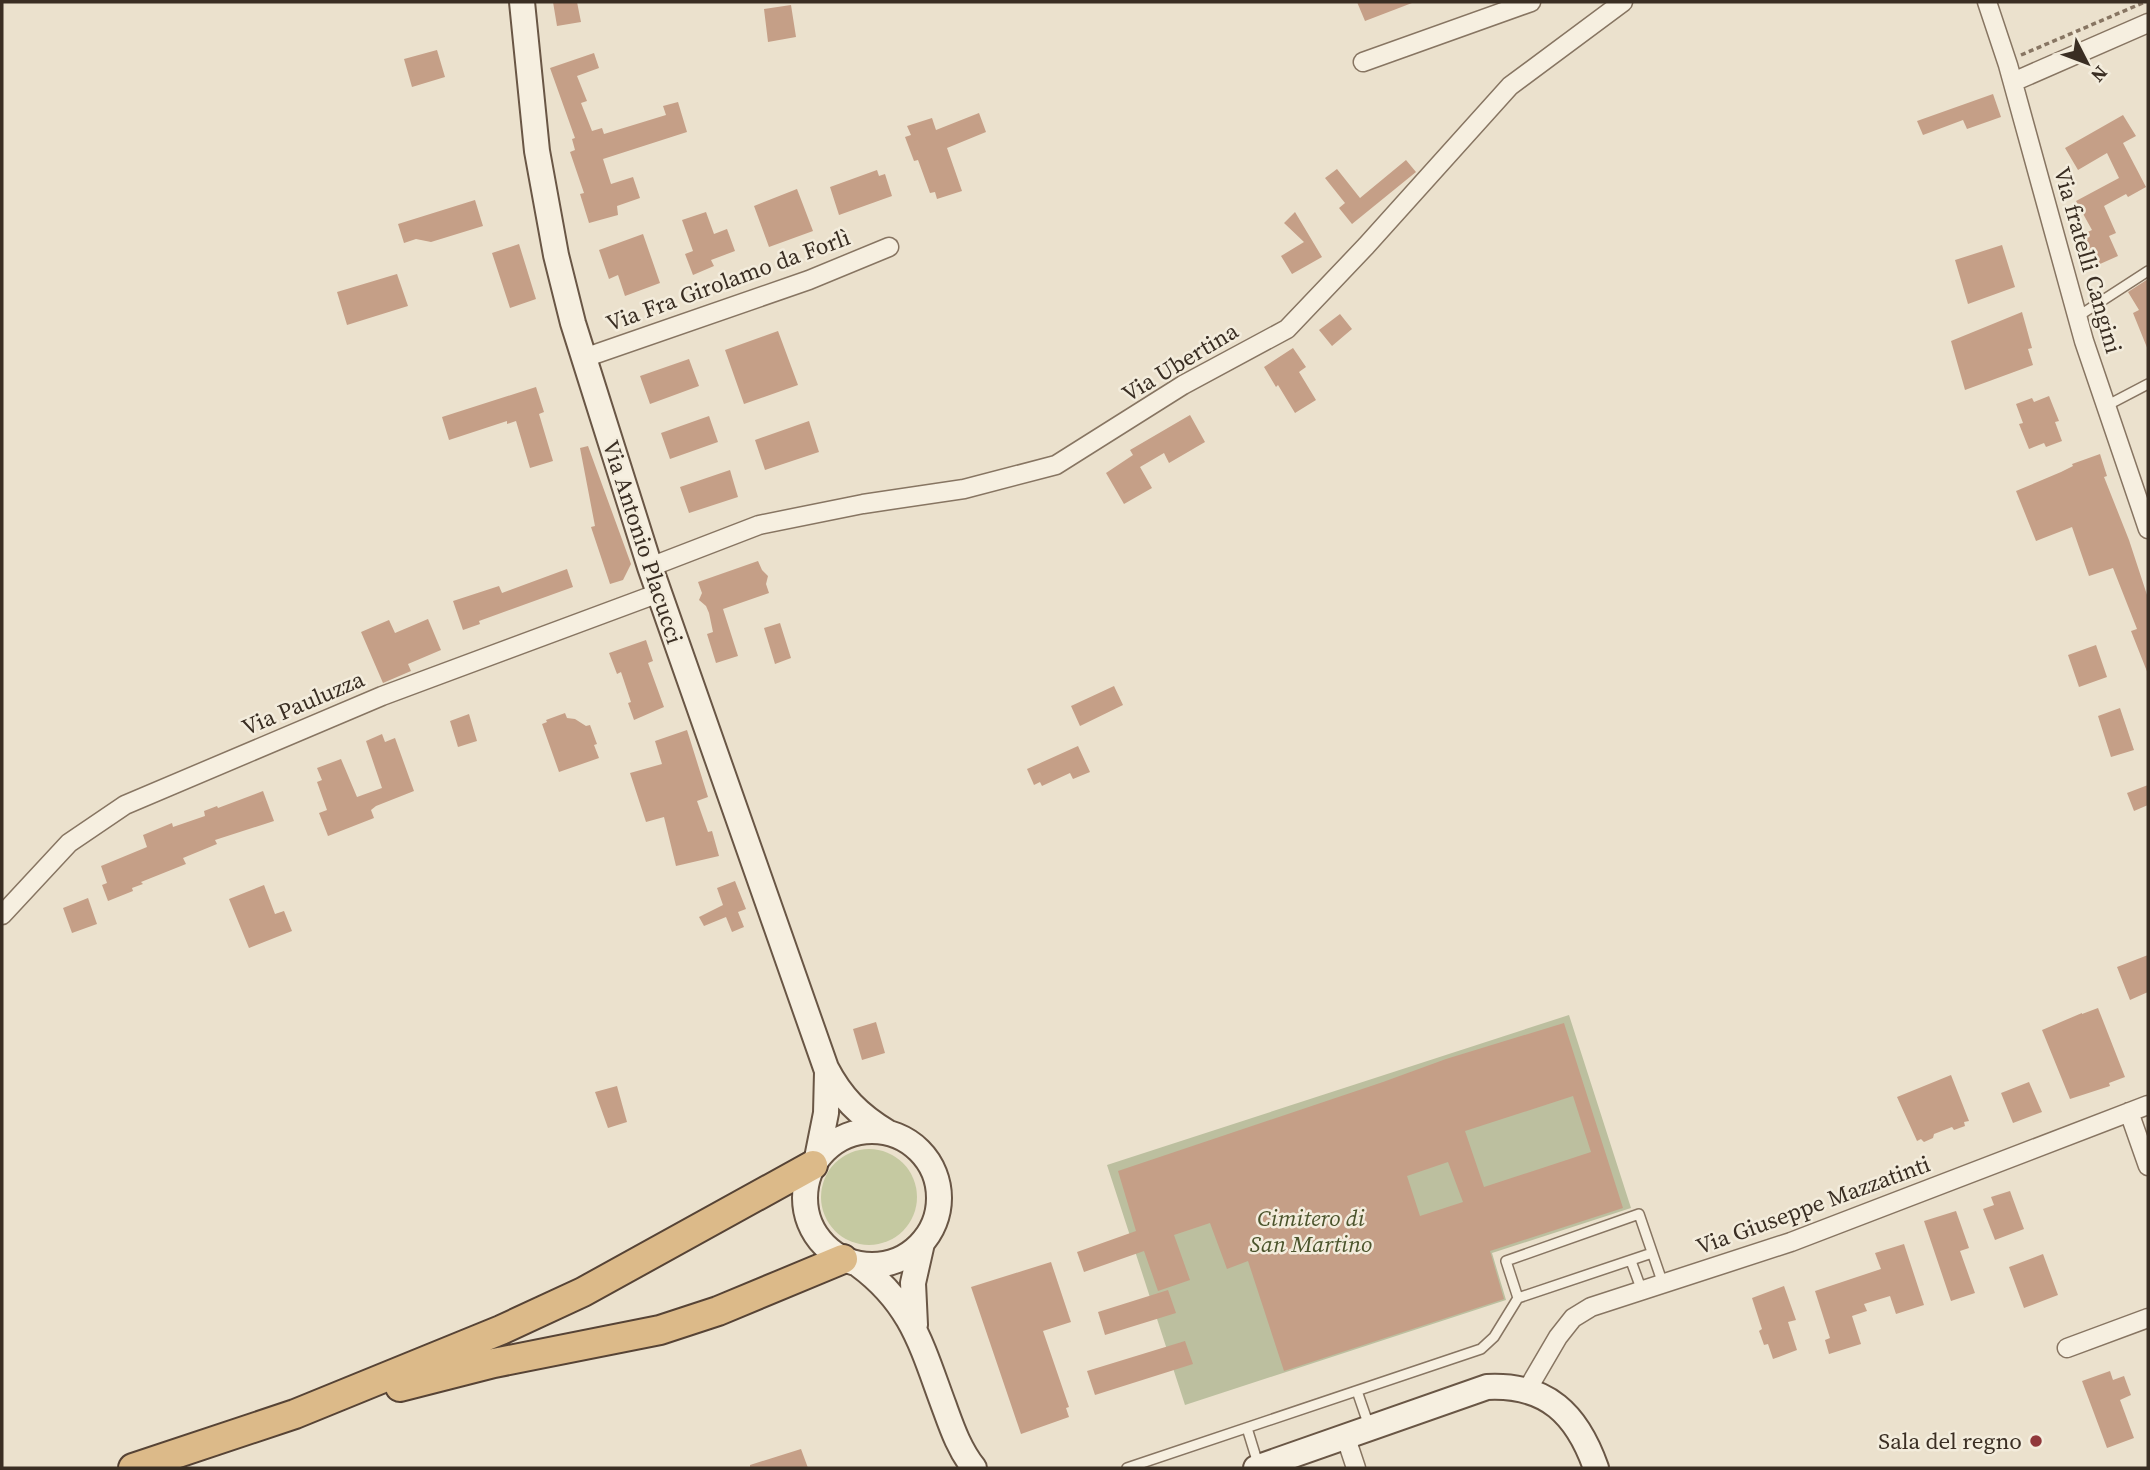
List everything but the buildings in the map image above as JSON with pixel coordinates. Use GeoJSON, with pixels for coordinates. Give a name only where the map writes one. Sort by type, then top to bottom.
{"type":"FeatureCollection","features":[{"type":"Feature","properties":{"kind":"highway"},"geometry":{"type":"LineString","coordinates":[[133,1468],[295,1414],[501,1330],[583,1292],[815,1162]]}},
{"type":"Feature","properties":{"kind":"highway"},"geometry":{"type":"LineString","coordinates":[[295,1414],[494,1363],[660,1330],[851,1262]]}},
{"type":"Feature","properties":{"kind":"main road","name":"Via Antonio Placucci"},"geometry":{"type":"LineString","coordinates":[[522,2],[537,151],[556,256],[584,358],[650,567],[826,1068],[839,1092],[852,1107],[887,1132],[918,1149],[930,1164],[938,1184],[939,1204],[934,1224],[922,1243],[913,1283],[916,1329]]}},
{"type":"Feature","properties":{"kind":"main road","name":"Via Antonio Placucci"},"geometry":{"type":"LineString","coordinates":[[826,1068],[828,1099],[815,1162],[805,1186],[805,1208],[811,1229],[825,1247],[851,1262],[890,1292],[916,1329],[959,1448],[974,1468]]}},
{"type":"Feature","properties":{"kind":"main road"},"geometry":{"type":"LineString","coordinates":[[815,1162],[828,1147],[848,1135],[871,1131],[887,1132]]}},
{"type":"Feature","properties":{"kind":"main road"},"geometry":{"type":"LineString","coordinates":[[851,1262],[877,1266],[893,1262],[909,1255],[922,1243]]}},
{"type":"Feature","properties":{"kind":"main road"},"geometry":{"type":"LineString","coordinates":[[1258,1468],[1487,1387],[1508,1386],[1527,1390],[1557,1405],[1573,1421],[1587,1443],[1596,1468]]}},
{"type":"Feature","properties":{"kind":"street"},"geometry":{"type":"LineString","coordinates":[[1363,62],[1531,2]]}},
{"type":"Feature","properties":{"kind":"street","name":"Via Ubertina"},"geometry":{"type":"LineString","coordinates":[[650,567],[759,525],[863,504],[964,489],[1056,466],[1183,385],[1287,329],[1510,86],[1623,2]]}},
{"type":"Feature","properties":{"kind":"street","name":"Via fratelli Cangini"},"geometry":{"type":"LineString","coordinates":[[1987,2],[2007,61],[2077,317],[2148,529]]}},
{"type":"Feature","properties":{"kind":"street"},"geometry":{"type":"LineString","coordinates":[[2013,82],[2148,23]]}},
{"type":"Feature","properties":{"kind":"street","name":"Via Fra Girolamo da Forlì"},"geometry":{"type":"LineString","coordinates":[[584,358],[809,280],[889,247]]}},
{"type":"Feature","properties":{"kind":"street","name":"Via Pauluzza"},"geometry":{"type":"LineString","coordinates":[[2,915],[69,843],[125,805],[382,696],[659,593]]}},
{"type":"Feature","properties":{"kind":"street","name":"Via Giuseppe Mazzatinti"},"geometry":{"type":"LineString","coordinates":[[1527,1390],[1558,1336],[1573,1318],[1591,1307],[1804,1237],[2148,1105]]}},
{"type":"Feature","properties":{"kind":"street"},"geometry":{"type":"LineString","coordinates":[[2129,1112],[2148,1166]]}},
{"type":"Feature","properties":{"kind":"street"},"geometry":{"type":"LineString","coordinates":[[2067,1348],[2148,1318]]}},
{"type":"Feature","properties":{"kind":"street"},"geometry":{"type":"LineString","coordinates":[[1346,1438],[1356,1468]]}},
{"type":"Feature","properties":{"kind":"lane"},"geometry":{"type":"LineString","coordinates":[[2077,317],[2148,271]]}},
{"type":"Feature","properties":{"kind":"lane"},"geometry":{"type":"LineString","coordinates":[[2106,406],[2148,384]]}},
{"type":"Feature","properties":{"kind":"lane"},"geometry":{"type":"LineString","coordinates":[[1518,1298],[1506,1261],[1639,1214],[1663,1284]]}},
{"type":"Feature","properties":{"kind":"lane"},"geometry":{"type":"LineString","coordinates":[[1127,1468],[1480,1349],[1494,1337],[1518,1298],[1652,1253]]}},
{"type":"Feature","properties":{"kind":"lane"},"geometry":{"type":"LineString","coordinates":[[1631,1261],[1642,1291]]}},
{"type":"Feature","properties":{"kind":"lane"},"geometry":{"type":"LineString","coordinates":[[1357,1391],[1370,1429]]}},
{"type":"Feature","properties":{"kind":"lane"},"geometry":{"type":"LineString","coordinates":[[1247,1428],[1258,1468]]}},
{"type":"Feature","properties":{"kind":"path"},"geometry":{"type":"LineString","coordinates":[[2007,61],[2145,2]]}},
{"type":"Feature","properties":{"kind":"green space","name":"Cimitero di San Martino"},"geometry":{"type":"Polygon","coordinates":[[[1569,1015],[1631,1208],[1492,1253],[1506,1300],[1185,1405],[1107,1165],[1569,1015]]]}},
{"type":"Feature","properties":{"kind":"green space"},"geometry":{"type":"Polygon","coordinates":[[[869,1149],[887,1152],[903,1163],[914,1179],[917,1197],[914,1215],[903,1231],[887,1242],[869,1245],[851,1242],[835,1231],[824,1215],[821,1197],[824,1179],[835,1163],[851,1152],[869,1149]]]}},
{"type":"Feature","properties":{"kind":"place","name":"Sala del regno"},"geometry":{"type":"Point","coordinates":[2036,1441]}}]}
